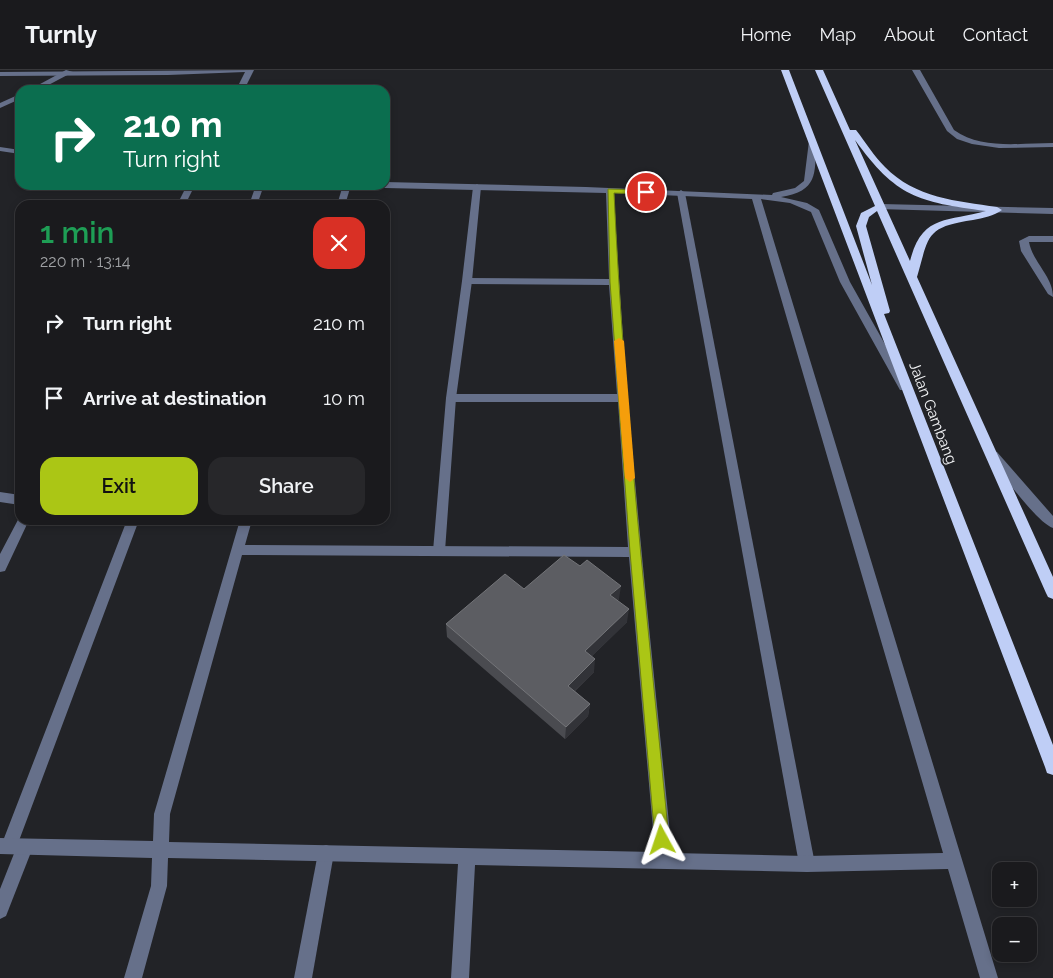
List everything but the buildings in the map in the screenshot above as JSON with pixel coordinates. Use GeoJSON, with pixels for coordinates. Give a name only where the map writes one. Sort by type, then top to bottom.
{"type":"FeatureCollection","features":[{"type":"Feature","properties":{"kind":"highway","name":"Jalan Gambang"},"geometry":{"type":"LineString","coordinates":[[785,70],[1053,767]]}},
{"type":"Feature","properties":{"kind":"highway"},"geometry":{"type":"LineString","coordinates":[[819,70],[1053,593]]}},
{"type":"Feature","properties":{"kind":"highway"},"geometry":{"type":"LineString","coordinates":[[838,112],[882,169],[905,188],[935,200],[997,210]]}},
{"type":"Feature","properties":{"kind":"highway"},"geometry":{"type":"LineString","coordinates":[[881,207],[867,212],[861,218],[861,226],[909,395]]}},
{"type":"Feature","properties":{"kind":"highway"},"geometry":{"type":"LineString","coordinates":[[912,276],[917,250],[922,238],[930,228],[964,218],[988,214],[997,210]]}},
{"type":"Feature","properties":{"kind":"street"},"geometry":{"type":"LineString","coordinates":[[0,74],[69,72],[168,73],[250,70],[242,85]]}},
{"type":"Feature","properties":{"kind":"street"},"geometry":{"type":"LineString","coordinates":[[916,70],[951,132],[958,138],[972,143],[990,145],[1053,145]]}},
{"type":"Feature","properties":{"kind":"street"},"geometry":{"type":"LineString","coordinates":[[43,85],[69,72]]}},
{"type":"Feature","properties":{"kind":"street"},"geometry":{"type":"LineString","coordinates":[[0,106],[15,98]]}},
{"type":"Feature","properties":{"kind":"street"},"geometry":{"type":"LineString","coordinates":[[756,197],[789,194],[802,190],[808,183],[810,176],[812,143]]}},
{"type":"Feature","properties":{"kind":"street"},"geometry":{"type":"LineString","coordinates":[[0,149],[15,151]]}},
{"type":"Feature","properties":{"kind":"street"},"geometry":{"type":"LineString","coordinates":[[390,185],[681,193],[756,197],[805,204],[815,210],[844,282],[909,395]]}},
{"type":"Feature","properties":{"kind":"street"},"geometry":{"type":"LineString","coordinates":[[439,551],[451,398],[467,281],[476,187]]}},
{"type":"Feature","properties":{"kind":"street"},"geometry":{"type":"LineString","coordinates":[[610,191],[614,282],[664,859]]}},
{"type":"Feature","properties":{"kind":"street"},"geometry":{"type":"LineString","coordinates":[[681,193],[807,864]]}},
{"type":"Feature","properties":{"kind":"street"},"geometry":{"type":"LineString","coordinates":[[756,197],[989,978]]}},
{"type":"Feature","properties":{"kind":"street"},"geometry":{"type":"LineString","coordinates":[[881,207],[1053,210]]}},
{"type":"Feature","properties":{"kind":"street"},"geometry":{"type":"LineString","coordinates":[[1053,239],[1029,239],[1024,241],[1026,252],[1053,294]]}},
{"type":"Feature","properties":{"kind":"street"},"geometry":{"type":"LineString","coordinates":[[467,281],[614,282]]}},
{"type":"Feature","properties":{"kind":"street"},"geometry":{"type":"LineString","coordinates":[[451,398],[624,398]]}},
{"type":"Feature","properties":{"kind":"street"},"geometry":{"type":"LineString","coordinates":[[990,451],[1038,509],[1053,523]]}},
{"type":"Feature","properties":{"kind":"street"},"geometry":{"type":"LineString","coordinates":[[0,497],[15,499]]}},
{"type":"Feature","properties":{"kind":"street"},"geometry":{"type":"LineString","coordinates":[[0,567],[21,525]]}},
{"type":"Feature","properties":{"kind":"street"},"geometry":{"type":"LineString","coordinates":[[0,910],[11,846],[131,525]]}},
{"type":"Feature","properties":{"kind":"street"},"geometry":{"type":"LineString","coordinates":[[133,978],[159,886],[162,814],[244,525]]}},
{"type":"Feature","properties":{"kind":"street"},"geometry":{"type":"LineString","coordinates":[[237,550],[636,552]]}},
{"type":"Feature","properties":{"kind":"street"},"geometry":{"type":"LineString","coordinates":[[11,846],[664,859],[807,864],[955,861]]}},
{"type":"Feature","properties":{"kind":"street"},"geometry":{"type":"LineString","coordinates":[[303,978],[326,853]]}},
{"type":"Feature","properties":{"kind":"street"},"geometry":{"type":"LineString","coordinates":[[460,978],[467,856]]}},
{"type":"Feature","properties":{"kind":"slow traffic"},"geometry":{"type":"LineString","coordinates":[[619,341],[630,478]]}},
{"type":"Feature","properties":{"kind":"route"},"geometry":{"type":"LineString","coordinates":[[646,192],[610,191],[614,282],[662,840]]}}]}
